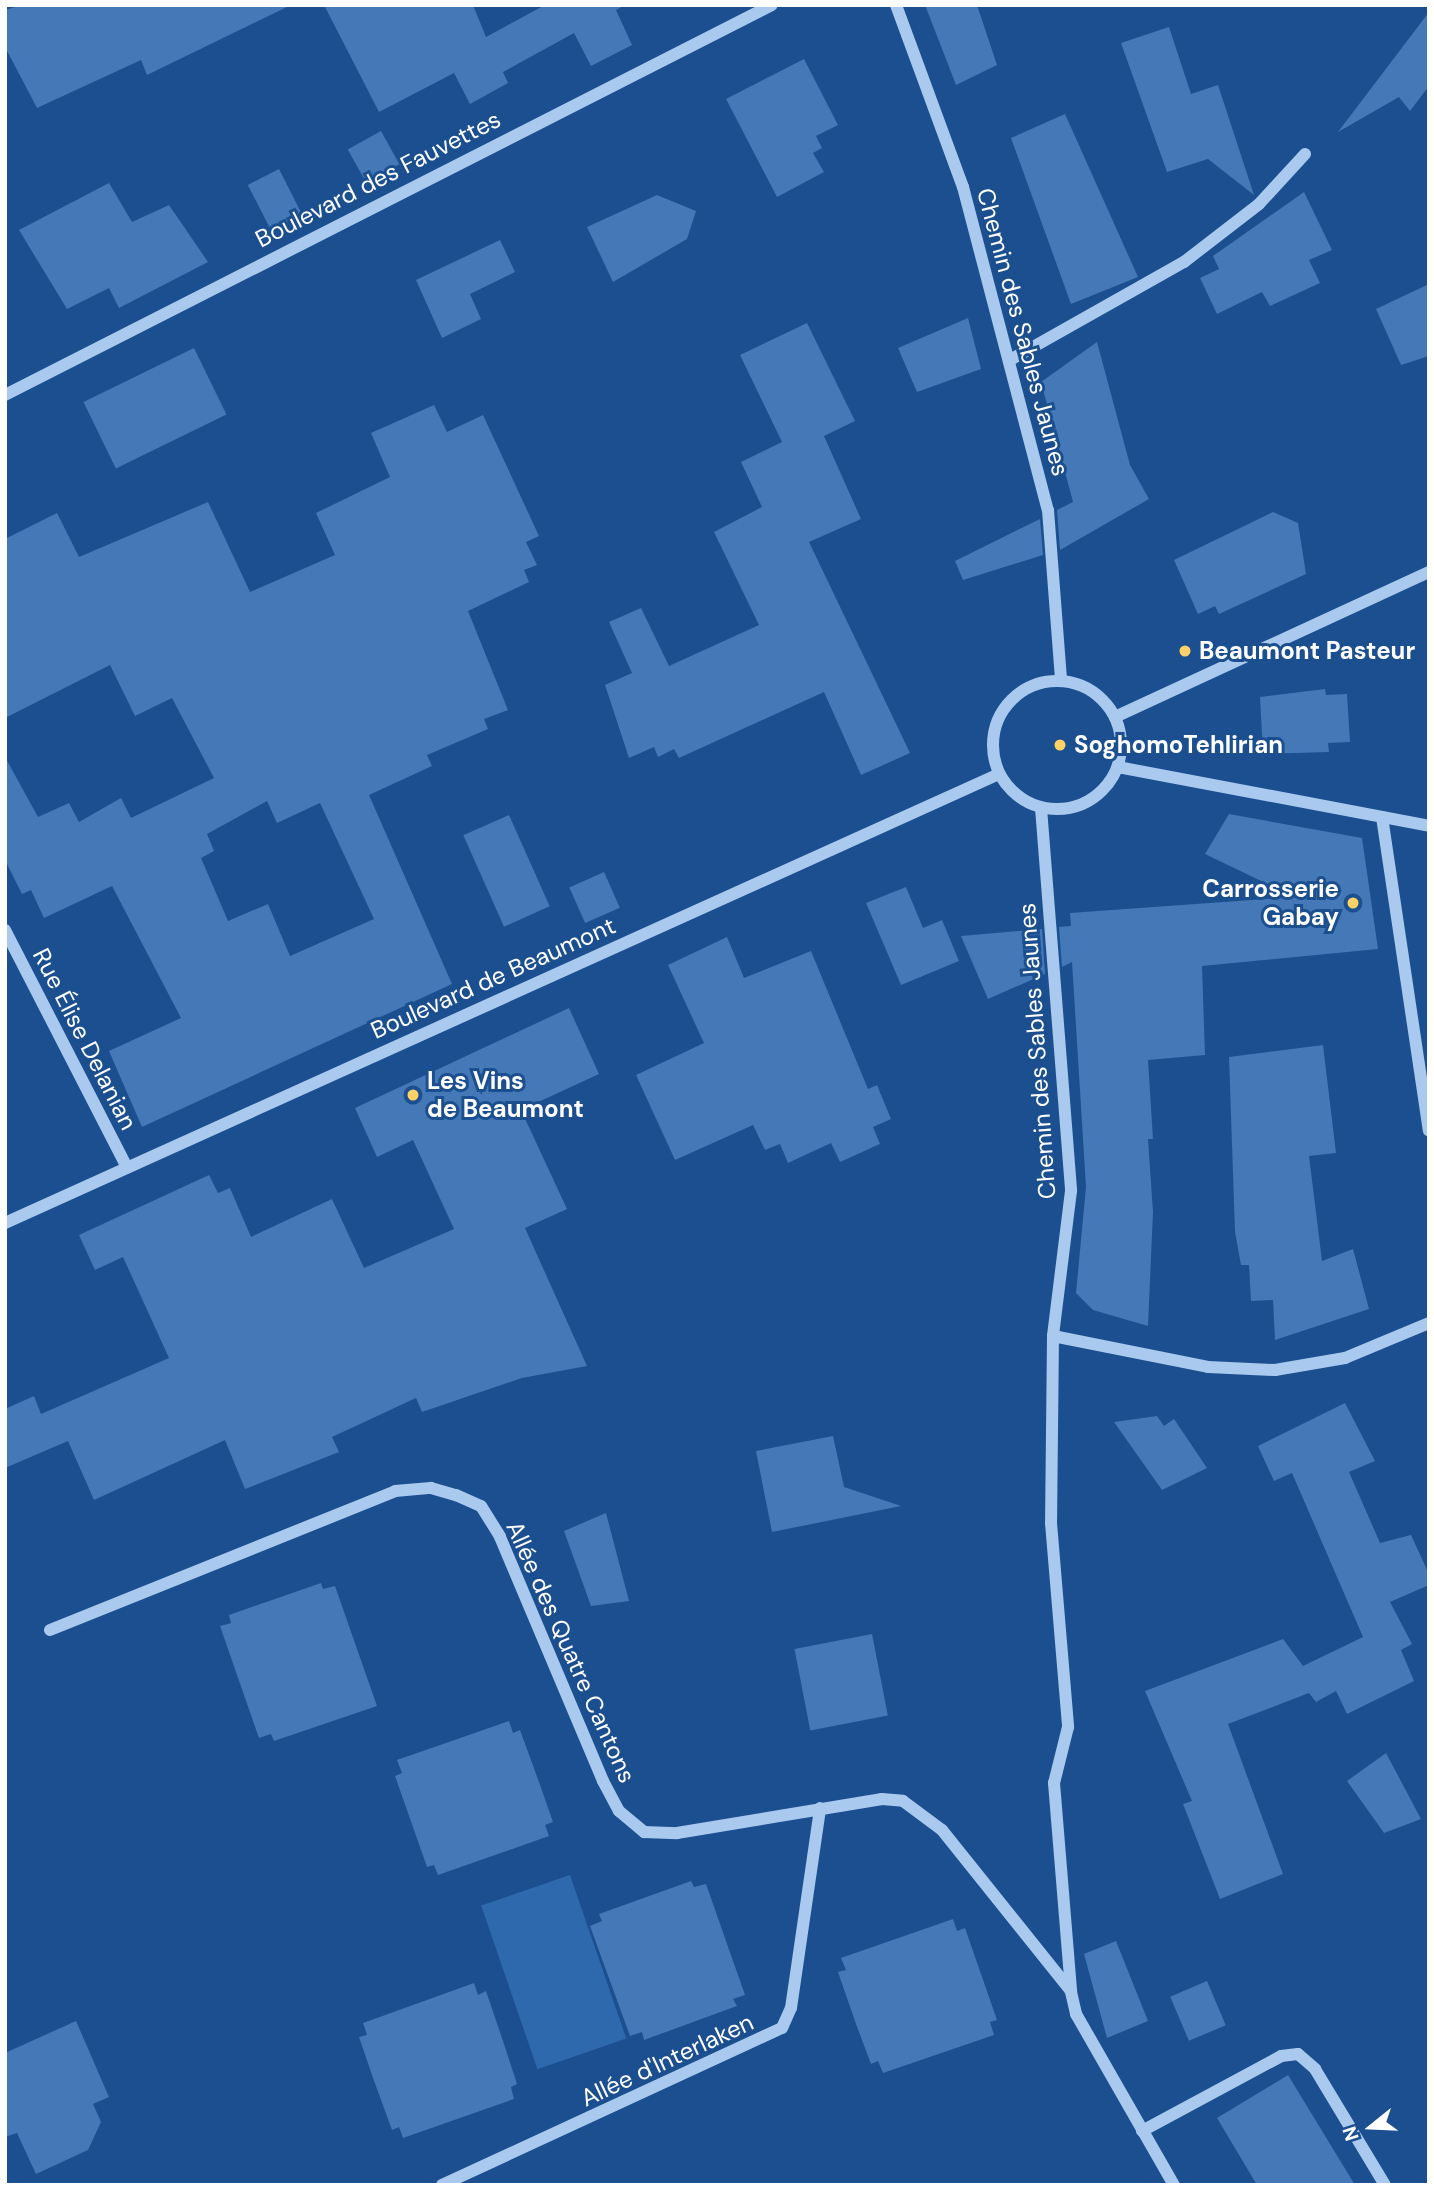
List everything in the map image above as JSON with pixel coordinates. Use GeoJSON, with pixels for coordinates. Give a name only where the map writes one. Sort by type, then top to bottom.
{"type":"FeatureCollection","features":[{"type":"Feature","properties":{"kind":"street","name":"Boulevard des Fauvettes"},"geometry":{"type":"LineString","coordinates":[[5,395],[772,5]]}},
{"type":"Feature","properties":{"kind":"street","name":"Chemin des Sables Jaunes"},"geometry":{"type":"LineString","coordinates":[[896,5],[962,187],[1048,510],[1061,680]]}},
{"type":"Feature","properties":{"kind":"street"},"geometry":{"type":"LineString","coordinates":[[1010,360],[1184,262],[1259,204],[1305,154]]}},
{"type":"Feature","properties":{"kind":"street"},"geometry":{"type":"LineString","coordinates":[[1115,717],[1429,572]]}},
{"type":"Feature","properties":{"kind":"street"},"geometry":{"type":"LineString","coordinates":[[1061,680],[1093,691],[1115,717],[1118,767],[1087,802],[1041,808],[1009,789],[999,774],[992,752],[1003,709],[1038,682],[1061,680]]}},
{"type":"Feature","properties":{"kind":"street"},"geometry":{"type":"LineString","coordinates":[[1118,767],[1429,826]]}},
{"type":"Feature","properties":{"kind":"street","name":"Boulevard de Beaumont"},"geometry":{"type":"LineString","coordinates":[[5,1223],[999,774]]}},
{"type":"Feature","properties":{"kind":"street","name":"Chemin des Sables Jaunes"},"geometry":{"type":"LineString","coordinates":[[1041,808],[1071,1191],[1054,1336],[1051,1523],[1068,1727],[1054,1783],[1071,1992],[1076,2014],[1174,2185]]}},
{"type":"Feature","properties":{"kind":"street"},"geometry":{"type":"LineString","coordinates":[[1382,817],[1429,1130]]}},
{"type":"Feature","properties":{"kind":"street","name":"Rue Élise Delanian"},"geometry":{"type":"LineString","coordinates":[[5,930],[127,1167]]}},
{"type":"Feature","properties":{"kind":"street"},"geometry":{"type":"LineString","coordinates":[[1054,1336],[1208,1367],[1275,1370],[1346,1359],[1429,1323]]}},
{"type":"Feature","properties":{"kind":"street","name":"Allée des Quatre Cantons"},"geometry":{"type":"LineString","coordinates":[[50,1630],[395,1491],[431,1488],[481,1506],[603,1781],[619,1811],[644,1832],[677,1833],[883,1799],[922,1810],[1071,1992]]}},
{"type":"Feature","properties":{"kind":"street","name":"Allée d'Interlaken"},"geometry":{"type":"LineString","coordinates":[[442,2185],[782,2028],[791,2008],[820,1808]]}},
{"type":"Feature","properties":{"kind":"street"},"geometry":{"type":"LineString","coordinates":[[1142,2131],[1281,2056],[1298,2054],[1315,2069],[1385,2185]]}},
{"type":"Feature","properties":{"kind":"shaded area"},"geometry":{"type":"Polygon","coordinates":[[[570,1875],[626,2039],[537,2069],[481,1906],[570,1875]]]}},
{"type":"Feature","properties":{"kind":"building"},"geometry":{"type":"Polygon","coordinates":[[[22,5],[291,5],[147,75],[141,60],[37,108],[5,47],[5,10],[22,5]]]}},
{"type":"Feature","properties":{"kind":"building"},"geometry":{"type":"Polygon","coordinates":[[[324,5],[473,5],[486,37],[545,5],[625,5],[616,10],[632,45],[591,66],[574,33],[503,72],[508,83],[470,104],[454,73],[379,112],[324,5]]]}},
{"type":"Feature","properties":{"kind":"building"},"geometry":{"type":"Polygon","coordinates":[[[925,5],[977,5],[997,65],[956,85],[925,5]]]}},
{"type":"Feature","properties":{"kind":"building"},"geometry":{"type":"Polygon","coordinates":[[[1429,12],[1429,86],[1410,111],[1399,97],[1338,132],[1429,12]]]}},
{"type":"Feature","properties":{"kind":"building"},"geometry":{"type":"Polygon","coordinates":[[[1169,27],[1191,94],[1218,85],[1254,195],[1208,159],[1167,172],[1121,43],[1169,27]]]}},
{"type":"Feature","properties":{"kind":"building"},"geometry":{"type":"Polygon","coordinates":[[[804,59],[838,125],[816,136],[822,148],[813,153],[824,172],[777,197],[726,99],[804,59]]]}},
{"type":"Feature","properties":{"kind":"building"},"geometry":{"type":"Polygon","coordinates":[[[1065,114],[1138,277],[1071,304],[1011,138],[1065,114]]]}},
{"type":"Feature","properties":{"kind":"building"},"geometry":{"type":"Polygon","coordinates":[[[381,131],[399,164],[366,183],[348,149],[381,131]]]}},
{"type":"Feature","properties":{"kind":"building"},"geometry":{"type":"Polygon","coordinates":[[[279,169],[302,214],[271,230],[248,185],[279,169]]]}},
{"type":"Feature","properties":{"kind":"building"},"geometry":{"type":"Polygon","coordinates":[[[109,183],[132,222],[169,205],[208,262],[119,308],[109,288],[67,309],[19,230],[109,183]]]}},
{"type":"Feature","properties":{"kind":"building"},"geometry":{"type":"Polygon","coordinates":[[[1304,192],[1332,250],[1309,260],[1320,283],[1270,306],[1262,292],[1217,314],[1200,278],[1219,269],[1213,256],[1304,192]]]}},
{"type":"Feature","properties":{"kind":"building"},"geometry":{"type":"Polygon","coordinates":[[[657,195],[696,211],[687,239],[613,282],[587,227],[657,195]]]}},
{"type":"Feature","properties":{"kind":"building"},"geometry":{"type":"Polygon","coordinates":[[[500,240],[515,272],[470,294],[481,319],[442,338],[416,280],[500,240]]]}},
{"type":"Feature","properties":{"kind":"building"},"geometry":{"type":"Polygon","coordinates":[[[1429,284],[1429,356],[1401,365],[1376,309],[1429,284]]]}},
{"type":"Feature","properties":{"kind":"building"},"geometry":{"type":"Polygon","coordinates":[[[968,318],[981,369],[917,392],[898,348],[968,318]]]}},
{"type":"Feature","properties":{"kind":"building"},"geometry":{"type":"Polygon","coordinates":[[[807,323],[855,421],[824,436],[861,519],[809,542],[910,753],[861,775],[824,692],[679,758],[674,749],[658,757],[654,747],[629,758],[605,685],[632,673],[609,622],[641,608],[669,666],[759,625],[714,532],[762,507],[741,462],[782,442],[740,355],[807,323]]]}},
{"type":"Feature","properties":{"kind":"building"},"geometry":{"type":"Polygon","coordinates":[[[1097,342],[1130,465],[1149,499],[1060,550],[1057,510],[1073,502],[1041,382],[1097,342]]]}},
{"type":"Feature","properties":{"kind":"building"},"geometry":{"type":"Polygon","coordinates":[[[194,348],[226,415],[116,468],[83,402],[194,348]]]}},
{"type":"Feature","properties":{"kind":"building"},"geometry":{"type":"Polygon","coordinates":[[[434,405],[447,432],[483,415],[539,536],[526,542],[537,565],[524,570],[529,582],[468,611],[508,710],[484,719],[488,729],[427,755],[432,766],[369,795],[452,984],[142,1127],[109,1051],[181,1018],[112,886],[44,918],[31,890],[22,894],[5,860],[5,757],[38,817],[69,803],[79,822],[121,798],[131,818],[214,778],[172,698],[135,716],[110,665],[5,718],[5,539],[57,513],[79,557],[208,502],[250,592],[335,555],[316,513],[390,477],[371,433],[434,405]],[[267,801],[207,834],[214,851],[201,858],[228,921],[268,904],[290,956],[374,919],[320,803],[277,823],[267,801]]]}},
{"type":"Feature","properties":{"kind":"building"},"geometry":{"type":"Polygon","coordinates":[[[1273,512],[1298,523],[1306,574],[1219,614],[1215,606],[1198,614],[1174,560],[1273,512]]]}},
{"type":"Feature","properties":{"kind":"building"},"geometry":{"type":"Polygon","coordinates":[[[1040,519],[1043,555],[963,580],[955,561],[1040,519]]]}},
{"type":"Feature","properties":{"kind":"building"},"geometry":{"type":"Polygon","coordinates":[[[1325,689],[1326,695],[1347,694],[1350,742],[1328,743],[1329,752],[1263,754],[1260,697],[1325,689]]]}},
{"type":"Feature","properties":{"kind":"building"},"geometry":{"type":"Polygon","coordinates":[[[1229,814],[1362,838],[1378,949],[1202,966],[1205,1055],[1148,1060],[1153,1139],[1148,1139],[1153,1212],[1148,1326],[1093,1310],[1076,1293],[1086,1187],[1072,962],[1062,967],[1059,927],[1071,926],[1070,913],[1294,897],[1205,854],[1229,814]]]}},
{"type":"Feature","properties":{"kind":"building"},"geometry":{"type":"Polygon","coordinates":[[[509,815],[550,906],[504,927],[463,835],[509,815]]]}},
{"type":"Feature","properties":{"kind":"building"},"geometry":{"type":"Polygon","coordinates":[[[604,872],[620,908],[585,923],[569,887],[604,872]]]}},
{"type":"Feature","properties":{"kind":"building"},"geometry":{"type":"Polygon","coordinates":[[[906,887],[923,928],[942,920],[959,961],[901,985],[866,903],[906,887]]]}},
{"type":"Feature","properties":{"kind":"building"},"geometry":{"type":"Polygon","coordinates":[[[1042,929],[1045,974],[988,999],[961,936],[1042,929]]]}},
{"type":"Feature","properties":{"kind":"building"},"geometry":{"type":"Polygon","coordinates":[[[727,937],[744,978],[811,951],[868,1089],[877,1085],[891,1119],[873,1127],[880,1144],[840,1162],[831,1143],[788,1163],[780,1144],[765,1150],[753,1125],[675,1160],[636,1075],[704,1043],[668,965],[727,937]]]}},
{"type":"Feature","properties":{"kind":"building"},"geometry":{"type":"Polygon","coordinates":[[[569,1008],[599,1074],[521,1110],[567,1209],[525,1228],[587,1366],[522,1378],[422,1412],[416,1398],[332,1437],[339,1452],[245,1489],[225,1440],[94,1500],[68,1441],[5,1468],[5,1409],[34,1396],[41,1414],[169,1358],[123,1257],[95,1270],[79,1235],[209,1175],[218,1193],[230,1188],[251,1237],[332,1199],[364,1268],[454,1229],[413,1140],[377,1157],[355,1108],[569,1008]]]}},
{"type":"Feature","properties":{"kind":"building"},"geometry":{"type":"Polygon","coordinates":[[[1323,1045],[1336,1153],[1309,1156],[1322,1261],[1353,1249],[1369,1309],[1275,1340],[1273,1300],[1251,1301],[1249,1265],[1241,1265],[1235,1232],[1229,1057],[1323,1045]]]}},
{"type":"Feature","properties":{"kind":"building"},"geometry":{"type":"Polygon","coordinates":[[[1345,1403],[1375,1461],[1349,1472],[1380,1543],[1411,1535],[1429,1574],[1429,1585],[1390,1602],[1412,1644],[1401,1650],[1414,1681],[1347,1714],[1336,1691],[1316,1702],[1309,1693],[1228,1724],[1283,1874],[1220,1899],[1183,1804],[1192,1801],[1145,1691],[1283,1639],[1303,1666],[1363,1637],[1292,1473],[1274,1481],[1258,1446],[1345,1403]]]}},
{"type":"Feature","properties":{"kind":"building"},"geometry":{"type":"Polygon","coordinates":[[[1157,1416],[1164,1426],[1174,1419],[1207,1468],[1162,1490],[1114,1422],[1157,1416]]]}},
{"type":"Feature","properties":{"kind":"building"},"geometry":{"type":"Polygon","coordinates":[[[833,1436],[844,1487],[901,1506],[772,1532],[756,1451],[833,1436]]]}},
{"type":"Feature","properties":{"kind":"building"},"geometry":{"type":"Polygon","coordinates":[[[606,1513],[629,1601],[591,1606],[564,1531],[606,1513]]]}},
{"type":"Feature","properties":{"kind":"building"},"geometry":{"type":"Polygon","coordinates":[[[321,1583],[323,1589],[335,1586],[377,1706],[274,1741],[271,1734],[259,1738],[220,1626],[231,1623],[229,1615],[321,1583]]]}},
{"type":"Feature","properties":{"kind":"building"},"geometry":{"type":"Polygon","coordinates":[[[872,1634],[888,1715],[810,1731],[794,1649],[872,1634]]]}},
{"type":"Feature","properties":{"kind":"building"},"geometry":{"type":"Polygon","coordinates":[[[509,1721],[513,1733],[520,1730],[553,1822],[545,1825],[549,1836],[438,1875],[434,1865],[427,1867],[395,1776],[402,1773],[397,1760],[509,1721]]]}},
{"type":"Feature","properties":{"kind":"building"},"geometry":{"type":"Polygon","coordinates":[[[1386,1753],[1421,1819],[1384,1833],[1347,1781],[1386,1753]]]}},
{"type":"Feature","properties":{"kind":"building"},"geometry":{"type":"Polygon","coordinates":[[[691,1881],[694,1887],[706,1884],[745,1995],[733,1999],[737,2006],[644,2040],[642,2032],[630,2036],[590,1926],[602,1921],[599,1914],[691,1881]]]}},
{"type":"Feature","properties":{"kind":"building"},"geometry":{"type":"Polygon","coordinates":[[[953,1919],[957,1931],[965,1928],[997,2020],[990,2022],[994,2035],[883,2073],[878,2061],[871,2064],[856,2024],[838,1972],[846,1970],[841,1958],[953,1919]]]}},
{"type":"Feature","properties":{"kind":"building"},"geometry":{"type":"Polygon","coordinates":[[[1116,1941],[1148,2021],[1107,2038],[1084,1954],[1116,1941]]]}},
{"type":"Feature","properties":{"kind":"building"},"geometry":{"type":"Polygon","coordinates":[[[1207,1981],[1226,2025],[1189,2041],[1170,1997],[1207,1981]]]}},
{"type":"Feature","properties":{"kind":"building"},"geometry":{"type":"Polygon","coordinates":[[[474,1983],[478,1995],[486,1991],[517,2084],[511,2087],[514,2099],[403,2138],[399,2127],[392,2130],[373,2078],[359,2037],[367,2035],[363,2023],[474,1983]]]}},
{"type":"Feature","properties":{"kind":"building"},"geometry":{"type":"Polygon","coordinates":[[[76,2021],[109,2097],[93,2104],[101,2122],[88,2150],[36,2174],[17,2133],[5,2137],[5,2053],[76,2021]]]}},
{"type":"Feature","properties":{"kind":"building"},"geometry":{"type":"Polygon","coordinates":[[[1288,2075],[1355,2185],[1257,2185],[1217,2118],[1288,2075]]]}},
{"type":"Feature","properties":{"kind":"place","name":"Beaumont Pasteur"},"geometry":{"type":"Point","coordinates":[1185,651]}},
{"type":"Feature","properties":{"kind":"place","name":"SoghomoTehlirian"},"geometry":{"type":"Point","coordinates":[1060,745]}},
{"type":"Feature","properties":{"kind":"place","name":"Carrosserie Gabay"},"geometry":{"type":"Point","coordinates":[1353,903]}},
{"type":"Feature","properties":{"kind":"place","name":"Les Vins de Beaumont"},"geometry":{"type":"Point","coordinates":[413,1095]}}]}
